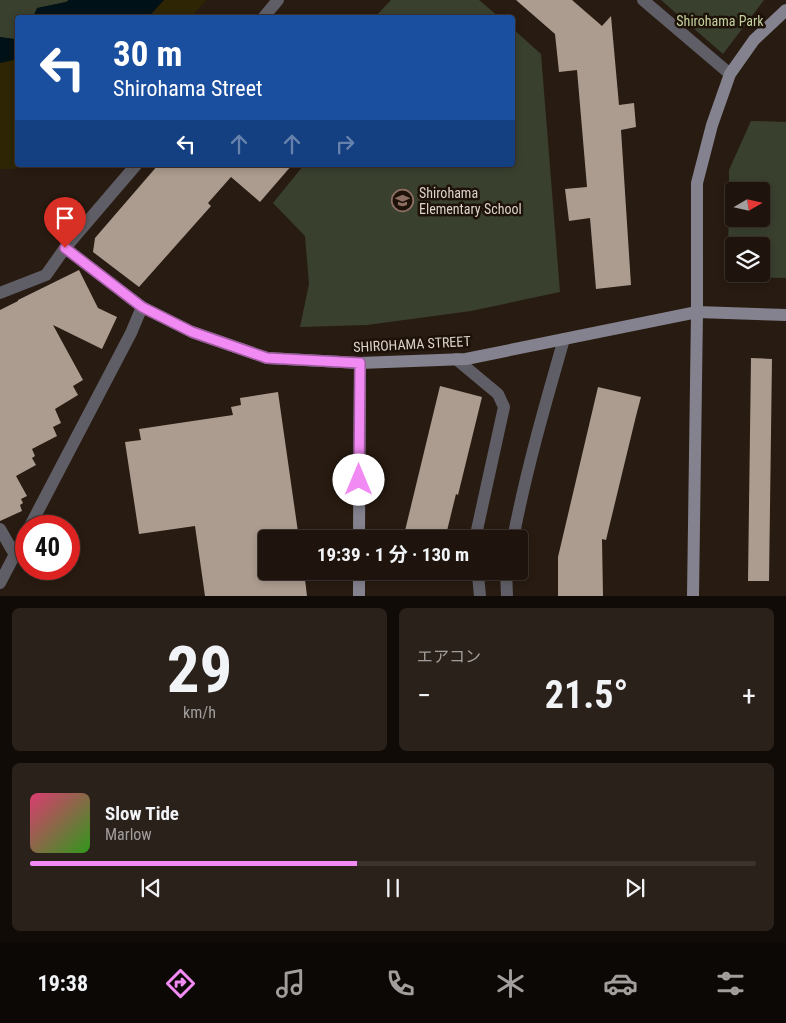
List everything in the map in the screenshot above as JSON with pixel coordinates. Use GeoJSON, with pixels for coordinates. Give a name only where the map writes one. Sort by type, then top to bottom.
{"type":"FeatureCollection","features":[{"type":"Feature","properties":{"kind":"street"},"geometry":{"type":"LineString","coordinates":[[266,15],[278,0]]}},
{"type":"Feature","properties":{"kind":"street"},"geometry":{"type":"LineString","coordinates":[[643,0],[730,74]]}},
{"type":"Feature","properties":{"kind":"street"},"geometry":{"type":"LineString","coordinates":[[693,596],[697,183],[712,125],[730,74],[754,40],[786,10]]}},
{"type":"Feature","properties":{"kind":"street"},"geometry":{"type":"LineString","coordinates":[[0,293],[46,275],[65,248],[134,167]]}},
{"type":"Feature","properties":{"kind":"street","name":"SHIROHAMA STREET"},"geometry":{"type":"LineString","coordinates":[[65,248],[142,307],[192,332],[267,358],[360,363],[456,360],[697,312],[786,315]]}},
{"type":"Feature","properties":{"kind":"street"},"geometry":{"type":"LineString","coordinates":[[36,515],[131,333],[142,307]]}},
{"type":"Feature","properties":{"kind":"street"},"geometry":{"type":"LineString","coordinates":[[515,530],[519,506],[564,339]]}},
{"type":"Feature","properties":{"kind":"street"},"geometry":{"type":"LineString","coordinates":[[456,360],[498,394],[504,407],[477,530]]}},
{"type":"Feature","properties":{"kind":"street"},"geometry":{"type":"LineString","coordinates":[[359,530],[360,363]]}},
{"type":"Feature","properties":{"kind":"street"},"geometry":{"type":"LineString","coordinates":[[0,529],[15,555],[0,583]]}},
{"type":"Feature","properties":{"kind":"street"},"geometry":{"type":"LineString","coordinates":[[358,596],[359,580]]}},
{"type":"Feature","properties":{"kind":"street"},"geometry":{"type":"LineString","coordinates":[[479,580],[480,596]]}},
{"type":"Feature","properties":{"kind":"street"},"geometry":{"type":"LineString","coordinates":[[506,580],[507,596]]}},
{"type":"Feature","properties":{"kind":"green space"},"geometry":{"type":"Polygon","coordinates":[[[0,0],[69,0],[38,8],[34,15],[15,15],[15,38],[0,37],[0,0]]]}},
{"type":"Feature","properties":{"kind":"green space"},"geometry":{"type":"Polygon","coordinates":[[[391,0],[479,0],[497,15],[377,15],[391,0]]]}},
{"type":"Feature","properties":{"kind":"green space","name":"Shirohama Park"},"geometry":{"type":"Polygon","coordinates":[[[661,0],[764,0],[723,54],[661,0]]]}},
{"type":"Feature","properties":{"kind":"green space"},"geometry":{"type":"Polygon","coordinates":[[[515,31],[541,54],[560,292],[471,311],[367,325],[300,327],[309,284],[305,236],[273,203],[302,167],[515,167],[515,31]]]}},
{"type":"Feature","properties":{"kind":"green space"},"geometry":{"type":"Polygon","coordinates":[[[751,121],[786,122],[786,278],[770,278],[770,237],[728,237],[728,228],[770,228],[770,182],[729,182],[729,170],[751,121]]]}},
{"type":"Feature","properties":{"kind":"sand"},"geometry":{"type":"Polygon","coordinates":[[[164,0],[206,0],[193,15],[151,15],[164,0]]]}},
{"type":"Feature","properties":{"kind":"sand"},"geometry":{"type":"Polygon","coordinates":[[[15,59],[15,167],[18,167],[13,169],[0,169],[0,63],[15,59]]]}},
{"type":"Feature","properties":{"kind":"shaded area"},"geometry":{"type":"Polygon","coordinates":[[[69,0],[164,0],[150,15],[34,15],[37,8],[69,0]]]}},
{"type":"Feature","properties":{"kind":"shaded area"},"geometry":{"type":"Polygon","coordinates":[[[0,37],[15,38],[15,59],[0,63],[0,37]]]}},
{"type":"Feature","properties":{"kind":"building"},"geometry":{"type":"Polygon","coordinates":[[[516,0],[572,0],[602,26],[611,16],[619,105],[634,103],[636,127],[621,130],[631,285],[596,289],[590,218],[569,221],[565,189],[587,187],[577,70],[559,72],[555,34],[516,0]]]}},
{"type":"Feature","properties":{"kind":"building"},"geometry":{"type":"Polygon","coordinates":[[[156,167],[290,167],[260,202],[231,177],[208,203],[211,206],[139,287],[93,252],[95,238],[156,167]]]}},
{"type":"Feature","properties":{"kind":"building"},"geometry":{"type":"Polygon","coordinates":[[[79,270],[98,308],[117,317],[102,349],[53,325],[83,380],[73,386],[78,395],[55,409],[61,423],[53,427],[57,436],[32,449],[35,456],[32,458],[36,465],[16,476],[27,496],[21,499],[23,503],[20,505],[22,511],[0,521],[0,310],[79,270]]]}},
{"type":"Feature","properties":{"kind":"building"},"geometry":{"type":"Polygon","coordinates":[[[751,358],[772,359],[769,581],[748,581],[751,358]]]}},
{"type":"Feature","properties":{"kind":"building"},"geometry":{"type":"Polygon","coordinates":[[[440,386],[482,397],[458,495],[456,494],[447,530],[405,530],[440,386]]]}},
{"type":"Feature","properties":{"kind":"building"},"geometry":{"type":"Polygon","coordinates":[[[598,387],[641,397],[606,540],[602,539],[603,596],[558,596],[558,557],[598,387]]]}},
{"type":"Feature","properties":{"kind":"building"},"geometry":{"type":"Polygon","coordinates":[[[278,392],[298,530],[258,530],[258,580],[305,580],[307,596],[205,596],[195,526],[139,534],[125,442],[141,440],[139,429],[233,415],[231,407],[241,405],[240,398],[278,392]]]}},
{"type":"Feature","properties":{"kind":"place","name":"Shirohama Elementary School"},"geometry":{"type":"Point","coordinates":[403,201]}},
{"type":"Feature","properties":{"kind":"route"},"geometry":{"type":"LineString","coordinates":[[65,248],[142,307],[192,332],[267,358],[360,363],[359,480]]}}]}
